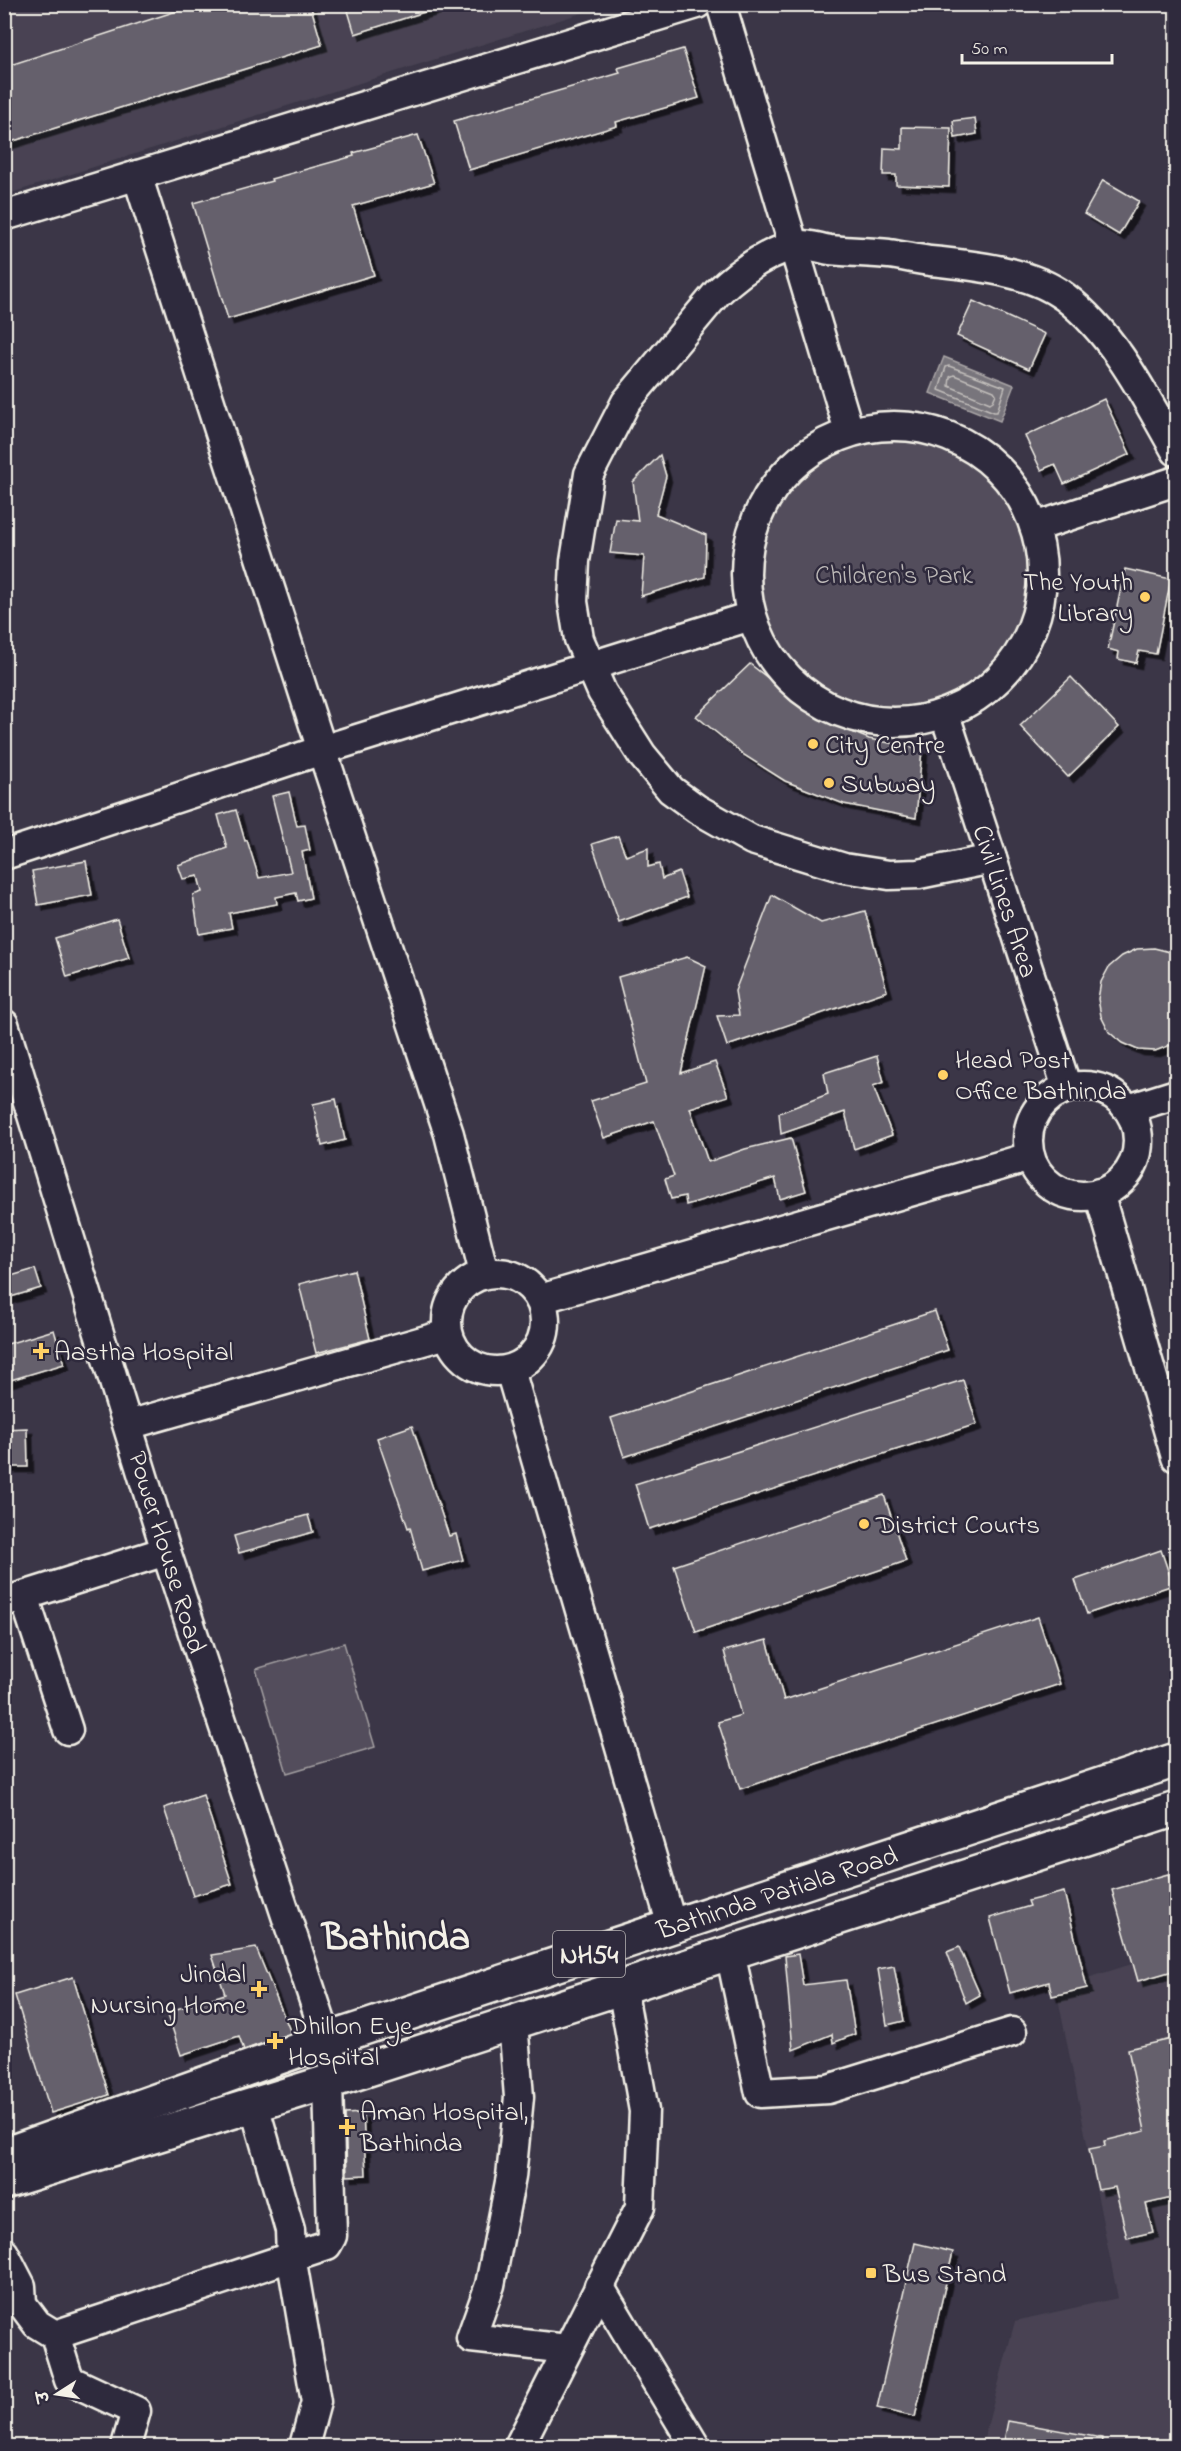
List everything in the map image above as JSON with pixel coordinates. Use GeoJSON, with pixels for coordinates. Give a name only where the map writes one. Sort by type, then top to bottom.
{"type":"FeatureCollection","features":[{"type":"Feature","properties":{"kind":"highway","name":"Bathinda Patiala Road"},"geometry":{"type":"LineString","coordinates":[[4,2155],[327,2040],[1176,1760]]}},
{"type":"Feature","properties":{"kind":"highway","name":"NH54"},"geometry":{"type":"LineString","coordinates":[[4,2182],[254,2105],[1176,1809]]}},
{"type":"Feature","properties":{"kind":"street"},"geometry":{"type":"LineString","coordinates":[[4,216],[697,4]]}},
{"type":"Feature","properties":{"kind":"street"},"geometry":{"type":"LineString","coordinates":[[721,4],[849,431]]}},
{"type":"Feature","properties":{"kind":"street"},"geometry":{"type":"LineString","coordinates":[[137,175],[322,750],[449,1134],[484,1273]]}},
{"type":"Feature","properties":{"kind":"street"},"geometry":{"type":"LineString","coordinates":[[992,860],[918,874],[889,875],[844,868],[752,840],[697,809],[671,790],[658,776],[602,692],[579,639],[573,602],[575,561],[590,474],[599,453],[635,390],[717,293],[731,280],[758,262],[794,246],[807,245],[827,249],[891,254],[987,269],[1019,276],[1055,290],[1087,316],[1122,358],[1176,451]]}},
{"type":"Feature","properties":{"kind":"street"},"geometry":{"type":"LineString","coordinates":[[895,424],[941,432],[982,453],[1014,486],[1035,527],[1043,572],[1036,618],[1016,659],[984,693],[945,715],[897,724],[849,717],[806,694],[772,660],[751,616],[745,570],[753,524],[775,483],[808,451],[849,431],[895,424]]}},
{"type":"Feature","properties":{"kind":"street"},"geometry":{"type":"LineString","coordinates":[[1035,527],[1176,481]]}},
{"type":"Feature","properties":{"kind":"street"},"geometry":{"type":"LineString","coordinates":[[4,855],[322,750],[751,616]]}},
{"type":"Feature","properties":{"kind":"street","name":"Civil Lines Area"},"geometry":{"type":"LineString","coordinates":[[945,715],[1067,1088]]}},
{"type":"Feature","properties":{"kind":"street","name":"Power House Road"},"geometry":{"type":"LineString","coordinates":[[4,1024],[166,1551],[327,2040],[332,2080],[332,2236],[327,2245],[55,2335]]}},
{"type":"Feature","properties":{"kind":"street"},"geometry":{"type":"LineString","coordinates":[[1084,1085],[1101,1088],[1116,1097],[1128,1109],[1135,1125],[1137,1142],[1135,1159],[1127,1174],[1114,1186],[1099,1193],[1082,1196],[1057,1189],[1037,1172],[1030,1157],[1027,1139],[1031,1122],[1039,1107],[1051,1095],[1067,1088],[1084,1085]]}},
{"type":"Feature","properties":{"kind":"street"},"geometry":{"type":"LineString","coordinates":[[1128,1109],[1176,1094]]}},
{"type":"Feature","properties":{"kind":"street"},"geometry":{"type":"LineString","coordinates":[[540,1299],[1030,1157]]}},
{"type":"Feature","properties":{"kind":"street"},"geometry":{"type":"LineString","coordinates":[[1099,1193],[1176,1457]]}},
{"type":"Feature","properties":{"kind":"street"},"geometry":{"type":"LineString","coordinates":[[484,1273],[509,1274],[529,1285],[540,1299],[544,1310],[543,1335],[529,1359],[510,1370],[481,1370],[460,1357],[447,1334],[448,1306],[464,1284],[484,1273]]}},
{"type":"Feature","properties":{"kind":"street"},"geometry":{"type":"LineString","coordinates":[[128,1425],[447,1334]]}},
{"type":"Feature","properties":{"kind":"street"},"geometry":{"type":"LineString","coordinates":[[510,1370],[672,1926]]}},
{"type":"Feature","properties":{"kind":"street"},"geometry":{"type":"LineString","coordinates":[[68,1730],[14,1599],[166,1551]]}},
{"type":"Feature","properties":{"kind":"street"},"geometry":{"type":"LineString","coordinates":[[730,1952],[760,2092],[828,2089],[1012,2032]]}},
{"type":"Feature","properties":{"kind":"street"},"geometry":{"type":"LineString","coordinates":[[519,2446],[640,2207],[644,2111],[622,1987]]}},
{"type":"Feature","properties":{"kind":"street"},"geometry":{"type":"LineString","coordinates":[[513,2022],[519,2097],[511,2177],[490,2285],[471,2338],[567,2349]]}},
{"type":"Feature","properties":{"kind":"street"},"geometry":{"type":"LineString","coordinates":[[254,2105],[290,2230],[291,2256],[316,2403],[304,2446]]}},
{"type":"Feature","properties":{"kind":"street"},"geometry":{"type":"LineString","coordinates":[[4,2253],[21,2286],[13,2311],[55,2335],[69,2380],[136,2411],[126,2446]]}},
{"type":"Feature","properties":{"kind":"street"},"geometry":{"type":"LineString","coordinates":[[599,2286],[694,2446]]}},
{"type":"Feature","properties":{"kind":"shaded area"},"geometry":{"type":"Polygon","coordinates":[[[5,5],[607,5],[5,195],[5,5]]]}},
{"type":"Feature","properties":{"kind":"shaded area"},"geometry":{"type":"Polygon","coordinates":[[[1176,1950],[1176,2446],[982,2446],[1015,2321],[1118,2298],[1056,1988],[1176,1950]]]}},
{"type":"Feature","properties":{"kind":"green space","name":"Children's Park"},"geometry":{"type":"Polygon","coordinates":[[[894,441],[920,444],[945,451],[968,463],[988,480],[1005,500],[1017,523],[1024,548],[1027,574],[1024,600],[1017,625],[1005,648],[988,668],[968,685],[945,697],[920,704],[894,707],[868,704],[843,697],[820,685],[800,668],[783,648],[771,625],[764,600],[761,574],[764,548],[771,523],[783,500],[800,480],[820,463],[843,451],[868,444],[894,441]]]}},
{"type":"Feature","properties":{"kind":"green space"},"geometry":{"type":"Polygon","coordinates":[[[344,1643],[375,1747],[287,1773],[256,1669],[344,1643]]]}},
{"type":"Feature","properties":{"kind":"water"},"geometry":{"type":"Polygon","coordinates":[[[944,357],[1014,385],[1000,421],[930,393],[944,357]]]}},
{"type":"Feature","properties":{"kind":"building"},"geometry":{"type":"Polygon","coordinates":[[[198,4],[310,4],[322,45],[4,144],[4,67],[198,4]]]}},
{"type":"Feature","properties":{"kind":"building"},"geometry":{"type":"Polygon","coordinates":[[[346,4],[436,4],[437,8],[355,34],[346,4]]]}},
{"type":"Feature","properties":{"kind":"building"},"geometry":{"type":"Polygon","coordinates":[[[683,49],[699,98],[616,122],[617,126],[469,170],[454,121],[620,73],[618,68],[683,49]]]}},
{"type":"Feature","properties":{"kind":"building"},"geometry":{"type":"Polygon","coordinates":[[[975,118],[977,134],[955,138],[953,121],[975,118]]]}},
{"type":"Feature","properties":{"kind":"building"},"geometry":{"type":"Polygon","coordinates":[[[902,127],[951,128],[949,187],[896,185],[896,175],[883,175],[884,148],[902,149],[902,127]]]}},
{"type":"Feature","properties":{"kind":"building"},"geometry":{"type":"Polygon","coordinates":[[[418,135],[434,183],[353,206],[374,275],[228,319],[193,203],[418,135]]]}},
{"type":"Feature","properties":{"kind":"building"},"geometry":{"type":"Polygon","coordinates":[[[1103,180],[1139,201],[1119,235],[1084,214],[1103,180]]]}},
{"type":"Feature","properties":{"kind":"building"},"geometry":{"type":"Polygon","coordinates":[[[973,301],[1045,334],[1029,369],[957,336],[973,301]]]}},
{"type":"Feature","properties":{"kind":"building"},"geometry":{"type":"Polygon","coordinates":[[[1104,399],[1130,454],[1064,484],[1055,464],[1041,470],[1025,436],[1104,399]]]}},
{"type":"Feature","properties":{"kind":"building"},"geometry":{"type":"Polygon","coordinates":[[[660,455],[666,476],[656,514],[706,535],[705,577],[641,596],[644,556],[610,553],[616,519],[638,521],[633,482],[660,455]]]}},
{"type":"Feature","properties":{"kind":"building"},"geometry":{"type":"Polygon","coordinates":[[[1125,569],[1171,579],[1156,654],[1139,651],[1136,663],[1118,659],[1119,652],[1108,649],[1125,569]]]}},
{"type":"Feature","properties":{"kind":"building","name":"City Centre"},"geometry":{"type":"Polygon","coordinates":[[[750,664],[820,719],[869,739],[922,749],[916,818],[844,804],[785,781],[744,755],[696,716],[750,664]]]}},
{"type":"Feature","properties":{"kind":"building"},"geometry":{"type":"Polygon","coordinates":[[[1071,677],[1119,727],[1068,777],[1020,726],[1071,677]]]}},
{"type":"Feature","properties":{"kind":"building"},"geometry":{"type":"Polygon","coordinates":[[[289,792],[297,826],[305,825],[310,850],[302,852],[311,898],[298,901],[296,893],[276,897],[277,904],[229,913],[232,928],[199,934],[193,895],[202,892],[198,876],[183,879],[178,865],[227,848],[218,815],[236,810],[259,878],[291,872],[272,796],[289,792]]]}},
{"type":"Feature","properties":{"kind":"building"},"geometry":{"type":"Polygon","coordinates":[[[618,836],[626,856],[648,848],[648,867],[659,864],[662,879],[679,872],[687,897],[619,922],[592,844],[618,836]]]}},
{"type":"Feature","properties":{"kind":"building"},"geometry":{"type":"Polygon","coordinates":[[[86,861],[92,895],[38,905],[32,871],[86,861]]]}},
{"type":"Feature","properties":{"kind":"building"},"geometry":{"type":"Polygon","coordinates":[[[772,895],[821,923],[865,911],[887,991],[727,1046],[717,1016],[739,1015],[735,991],[772,895]]]}},
{"type":"Feature","properties":{"kind":"building"},"geometry":{"type":"Polygon","coordinates":[[[117,919],[129,958],[67,977],[55,938],[117,919]]]}},
{"type":"Feature","properties":{"kind":"building"},"geometry":{"type":"Polygon","coordinates":[[[1154,948],[1176,956],[1176,1043],[1155,1051],[1138,1050],[1122,1043],[1109,1032],[1101,1016],[1098,999],[1101,982],[1109,967],[1122,956],[1137,949],[1154,948]]]}},
{"type":"Feature","properties":{"kind":"building"},"geometry":{"type":"Polygon","coordinates":[[[687,957],[706,966],[681,1073],[715,1062],[728,1096],[690,1108],[708,1162],[745,1149],[791,1138],[806,1191],[780,1199],[775,1178],[686,1205],[685,1196],[671,1199],[665,1179],[674,1176],[654,1121],[604,1138],[591,1101],[646,1084],[618,977],[687,957]]]}},
{"type":"Feature","properties":{"kind":"building"},"geometry":{"type":"Polygon","coordinates":[[[877,1056],[884,1082],[873,1086],[892,1135],[854,1149],[845,1112],[781,1134],[779,1113],[828,1094],[824,1073],[877,1056]]]}},
{"type":"Feature","properties":{"kind":"building"},"geometry":{"type":"Polygon","coordinates":[[[336,1099],[345,1140],[322,1146],[313,1104],[336,1099]]]}},
{"type":"Feature","properties":{"kind":"building"},"geometry":{"type":"Polygon","coordinates":[[[35,1269],[41,1288],[4,1299],[4,1278],[35,1269]]]}},
{"type":"Feature","properties":{"kind":"building"},"geometry":{"type":"Polygon","coordinates":[[[354,1270],[370,1339],[316,1353],[299,1284],[354,1270]]]}},
{"type":"Feature","properties":{"kind":"building"},"geometry":{"type":"Polygon","coordinates":[[[935,1311],[948,1350],[624,1457],[611,1418],[935,1311]]]}},
{"type":"Feature","properties":{"kind":"building"},"geometry":{"type":"Polygon","coordinates":[[[54,1330],[64,1364],[4,1382],[4,1345],[54,1330]]]}},
{"type":"Feature","properties":{"kind":"building"},"geometry":{"type":"Polygon","coordinates":[[[963,1380],[977,1424],[649,1529],[635,1484],[963,1380]]]}},
{"type":"Feature","properties":{"kind":"building"},"geometry":{"type":"Polygon","coordinates":[[[412,1426],[449,1536],[456,1534],[463,1560],[422,1571],[410,1527],[408,1528],[377,1438],[412,1426]]]}},
{"type":"Feature","properties":{"kind":"building"},"geometry":{"type":"Polygon","coordinates":[[[27,1428],[28,1467],[4,1467],[4,1429],[27,1428]]]}},
{"type":"Feature","properties":{"kind":"building"},"geometry":{"type":"Polygon","coordinates":[[[884,1495],[906,1561],[696,1632],[674,1566],[884,1495]]]}},
{"type":"Feature","properties":{"kind":"building"},"geometry":{"type":"Polygon","coordinates":[[[308,1515],[313,1532],[239,1553],[234,1536],[308,1515]]]}},
{"type":"Feature","properties":{"kind":"building"},"geometry":{"type":"Polygon","coordinates":[[[1161,1550],[1173,1585],[1087,1614],[1075,1580],[1161,1550]]]}},
{"type":"Feature","properties":{"kind":"building"},"geometry":{"type":"Polygon","coordinates":[[[1038,1617],[1060,1684],[740,1789],[718,1722],[741,1715],[724,1651],[767,1640],[784,1700],[1038,1617]]]}},
{"type":"Feature","properties":{"kind":"building"},"geometry":{"type":"Polygon","coordinates":[[[203,1795],[232,1884],[193,1896],[164,1808],[203,1795]]]}},
{"type":"Feature","properties":{"kind":"building"},"geometry":{"type":"Polygon","coordinates":[[[1168,1874],[1176,1904],[1176,1970],[1138,1981],[1112,1890],[1168,1874]]]}},
{"type":"Feature","properties":{"kind":"building"},"geometry":{"type":"Polygon","coordinates":[[[1064,1892],[1087,1988],[1052,1996],[1049,1982],[1010,1993],[990,1918],[1030,1906],[1028,1901],[1064,1892]]]}},
{"type":"Feature","properties":{"kind":"building"},"geometry":{"type":"Polygon","coordinates":[[[959,1947],[980,1995],[966,2003],[947,1952],[959,1947]]]}},
{"type":"Feature","properties":{"kind":"building"},"geometry":{"type":"Polygon","coordinates":[[[256,1948],[291,2033],[244,2050],[239,2036],[181,2055],[167,2012],[225,1994],[212,1955],[256,1948]]]}},
{"type":"Feature","properties":{"kind":"building"},"geometry":{"type":"Polygon","coordinates":[[[798,1954],[803,1985],[846,1980],[855,2034],[833,2043],[832,2034],[793,2050],[785,1956],[798,1954]]]}},
{"type":"Feature","properties":{"kind":"building"},"geometry":{"type":"Polygon","coordinates":[[[894,1966],[904,2021],[887,2025],[878,1969],[894,1966]]]}},
{"type":"Feature","properties":{"kind":"building"},"geometry":{"type":"Polygon","coordinates":[[[73,1977],[109,2095],[51,2113],[15,1995],[73,1977]]]}},
{"type":"Feature","properties":{"kind":"building"},"geometry":{"type":"Polygon","coordinates":[[[1176,2038],[1176,2197],[1146,2204],[1153,2232],[1127,2238],[1115,2187],[1098,2190],[1089,2149],[1105,2146],[1104,2141],[1145,2131],[1128,2049],[1176,2038]]]}},
{"type":"Feature","properties":{"kind":"building"},"geometry":{"type":"Polygon","coordinates":[[[363,2113],[366,2175],[347,2176],[345,2114],[363,2113]]]}},
{"type":"Feature","properties":{"kind":"building"},"geometry":{"type":"Polygon","coordinates":[[[915,2243],[953,2252],[915,2417],[877,2408],[915,2243]]]}},
{"type":"Feature","properties":{"kind":"building"},"geometry":{"type":"Polygon","coordinates":[[[1008,2421],[1102,2438],[1101,2446],[1003,2446],[1008,2421]]]}},
{"type":"Feature","properties":{"kind":"place","name":"The Youth Library"},"geometry":{"type":"Point","coordinates":[1145,597]}},
{"type":"Feature","properties":{"kind":"place","name":"City Centre"},"geometry":{"type":"Point","coordinates":[813,744]}},
{"type":"Feature","properties":{"kind":"place","name":"Subway"},"geometry":{"type":"Point","coordinates":[829,783]}},
{"type":"Feature","properties":{"kind":"place","name":"Head Post Office Bathinda"},"geometry":{"type":"Point","coordinates":[943,1075]}},
{"type":"Feature","properties":{"kind":"place","name":"Aastha Hospital"},"geometry":{"type":"Point","coordinates":[41,1351]}},
{"type":"Feature","properties":{"kind":"place","name":"District Courts"},"geometry":{"type":"Point","coordinates":[864,1524]}},
{"type":"Feature","properties":{"kind":"place","name":"Jindal Nursing Home"},"geometry":{"type":"Point","coordinates":[259,1989]}},
{"type":"Feature","properties":{"kind":"place","name":"Dhillon Eye Hospital"},"geometry":{"type":"Point","coordinates":[275,2041]}},
{"type":"Feature","properties":{"kind":"place","name":"Aman Hospital, Bathinda"},"geometry":{"type":"Point","coordinates":[347,2127]}},
{"type":"Feature","properties":{"kind":"place","name":"Bus Stand"},"geometry":{"type":"Point","coordinates":[871,2273]}},
{"type":"Feature","properties":{"kind":"district","name":"Bathinda"},"geometry":{"type":"Point","coordinates":[396,1935]}}]}
